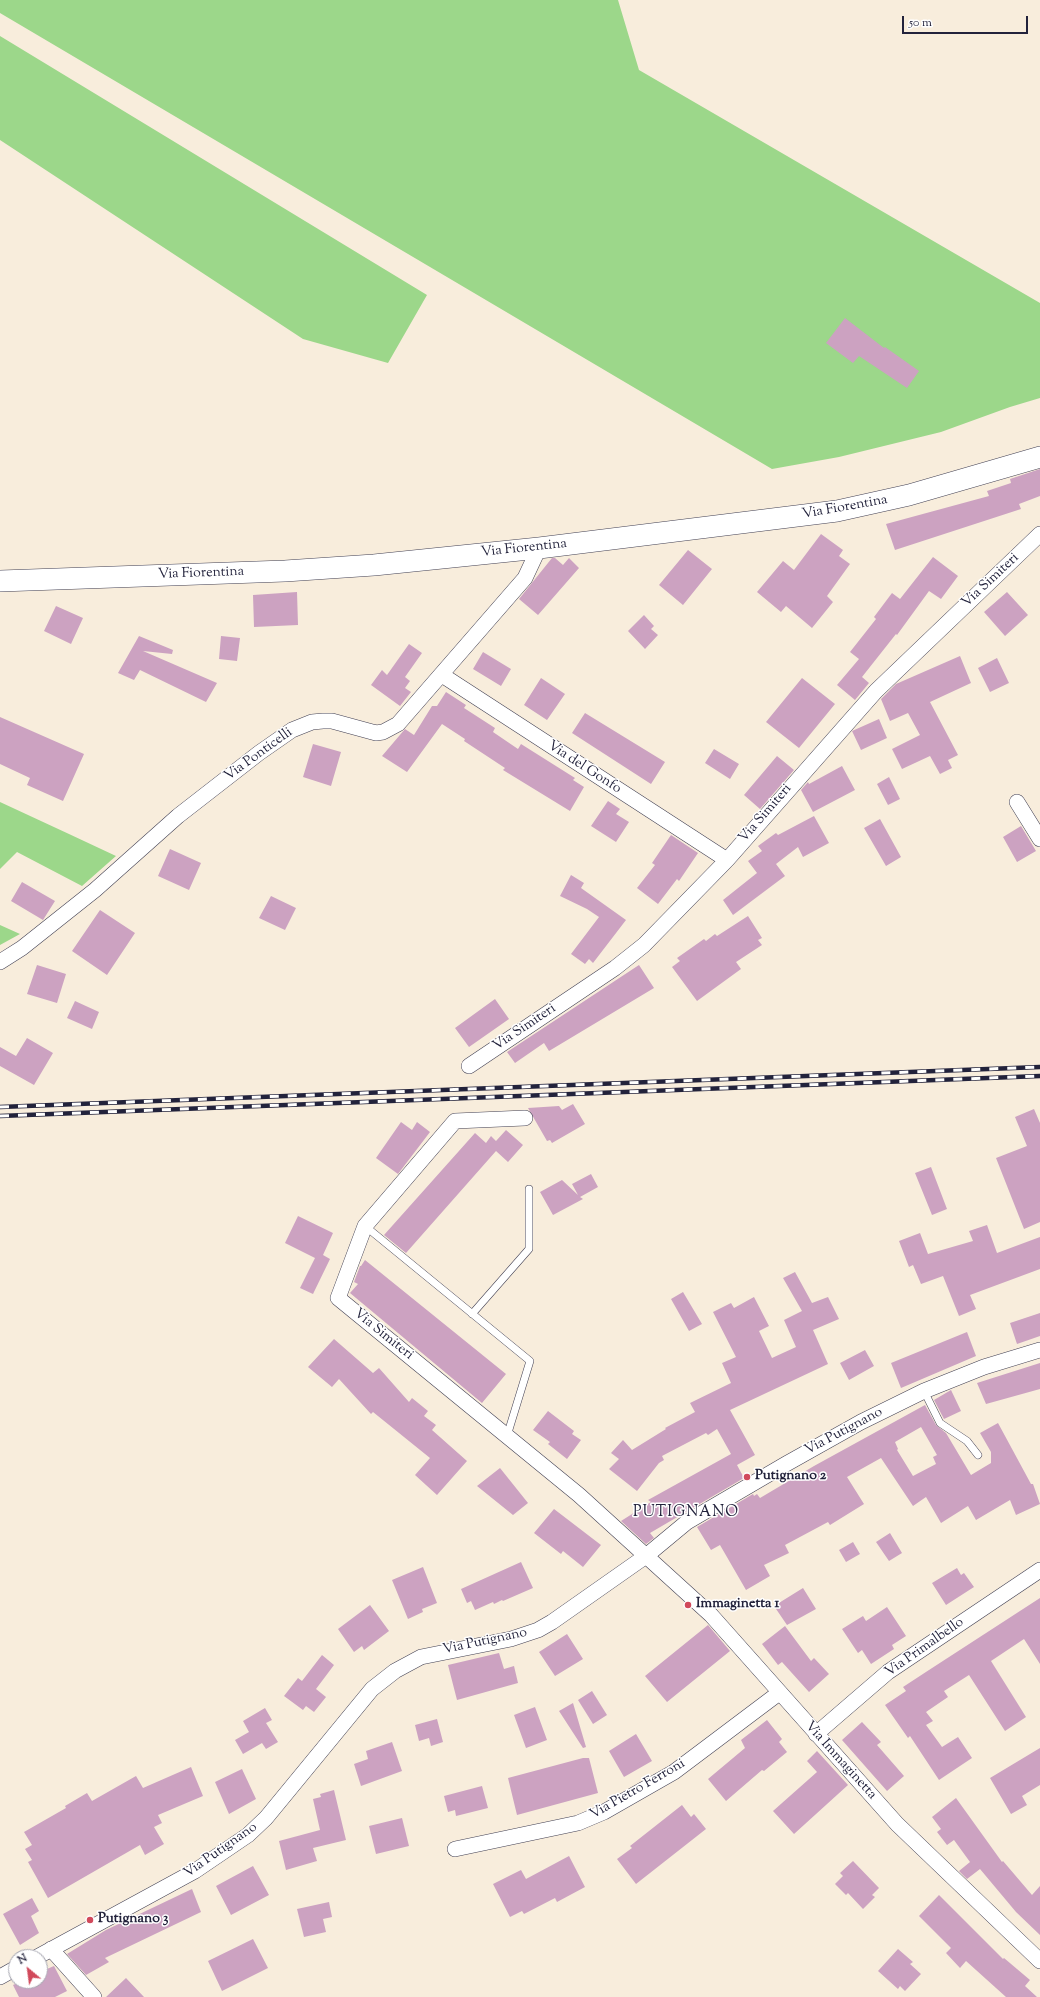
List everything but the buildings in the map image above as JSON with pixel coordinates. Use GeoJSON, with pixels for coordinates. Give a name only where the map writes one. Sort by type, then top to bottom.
{"type":"FeatureCollection","features":[{"type":"Feature","properties":{"kind":"main road","name":"Via Fiorentina"},"geometry":{"type":"LineString","coordinates":[[0,581],[285,571],[374,565],[539,548],[837,511],[910,495],[1040,457]]}},
{"type":"Feature","properties":{"kind":"street","name":"Via Simiteri"},"geometry":{"type":"LineString","coordinates":[[469,1066],[615,968],[644,945],[727,860],[876,691],[1040,534]]}},
{"type":"Feature","properties":{"kind":"street","name":"Via Ponticelli"},"geometry":{"type":"LineString","coordinates":[[0,962],[22,948],[95,890],[178,816],[275,741],[301,726],[322,721],[332,721],[370,733],[383,732],[401,721],[525,578],[539,548]]}},
{"type":"Feature","properties":{"kind":"street","name":"Via del Gonfo"},"geometry":{"type":"LineString","coordinates":[[442,675],[727,860]]}},
{"type":"Feature","properties":{"kind":"street"},"geometry":{"type":"LineString","coordinates":[[1017,802],[1040,839]]}},
{"type":"Feature","properties":{"kind":"street","name":"Via Simiteri"},"geometry":{"type":"LineString","coordinates":[[525,1118],[455,1121],[365,1226],[338,1298],[579,1495],[646,1556]]}},
{"type":"Feature","properties":{"kind":"street","name":"Via Putignano"},"geometry":{"type":"LineString","coordinates":[[48,1951],[195,1872],[248,1835],[266,1818],[372,1689],[395,1671],[421,1657],[439,1652],[526,1635],[552,1622],[646,1556],[687,1522],[860,1422],[924,1391],[984,1367],[1040,1350]]}},
{"type":"Feature","properties":{"kind":"street","name":"Via Immaginetta"},"geometry":{"type":"LineString","coordinates":[[646,1556],[711,1616],[897,1824],[1040,1961]]}},
{"type":"Feature","properties":{"kind":"street","name":"Via Primalbello"},"geometry":{"type":"LineString","coordinates":[[816,1734],[888,1672],[1040,1570]]}},
{"type":"Feature","properties":{"kind":"street","name":"Via Pietro Ferroni"},"geometry":{"type":"LineString","coordinates":[[455,1849],[578,1823],[604,1812],[674,1772],[779,1693]]}},
{"type":"Feature","properties":{"kind":"street"},"geometry":{"type":"LineString","coordinates":[[51,1949],[94,1997]]}},
{"type":"Feature","properties":{"kind":"lane"},"geometry":{"type":"LineString","coordinates":[[472,1314],[529,1249],[529,1189]]}},
{"type":"Feature","properties":{"kind":"lane"},"geometry":{"type":"LineString","coordinates":[[365,1226],[530,1361],[507,1436]]}},
{"type":"Feature","properties":{"kind":"lane"},"geometry":{"type":"LineString","coordinates":[[924,1391],[940,1423],[967,1441],[978,1455]]}},
{"type":"Feature","properties":{"kind":"green space"},"geometry":{"type":"Polygon","coordinates":[[[0,0],[618,0],[639,70],[1040,303],[1040,398],[1010,407],[941,432],[839,457],[772,469],[0,13],[0,0]]]}},
{"type":"Feature","properties":{"kind":"green space"},"geometry":{"type":"Polygon","coordinates":[[[0,36],[427,295],[388,363],[303,339],[0,140],[0,36]]]}},
{"type":"Feature","properties":{"kind":"green space"},"geometry":{"type":"Polygon","coordinates":[[[0,802],[116,856],[82,886],[17,852],[0,869],[0,802]]]}},
{"type":"Feature","properties":{"kind":"green space"},"geometry":{"type":"Polygon","coordinates":[[[0,925],[20,934],[0,945],[0,925]]]}},
{"type":"Feature","properties":{"kind":"railway"},"geometry":{"type":"LineString","coordinates":[[0,1107],[1040,1067]]}},
{"type":"Feature","properties":{"kind":"railway"},"geometry":{"type":"LineString","coordinates":[[0,1116],[1040,1076]]}},
{"type":"Feature","properties":{"kind":"place","name":"Putignano 2"},"geometry":{"type":"Point","coordinates":[747,1477]}},
{"type":"Feature","properties":{"kind":"place","name":"Immaginetta 1"},"geometry":{"type":"Point","coordinates":[688,1605]}},
{"type":"Feature","properties":{"kind":"place","name":"Putignano 3"},"geometry":{"type":"Point","coordinates":[90,1920]}},
{"type":"Feature","properties":{"kind":"district","name":"PUTIGNANO"},"geometry":{"type":"Point","coordinates":[686,1513]}}]}
